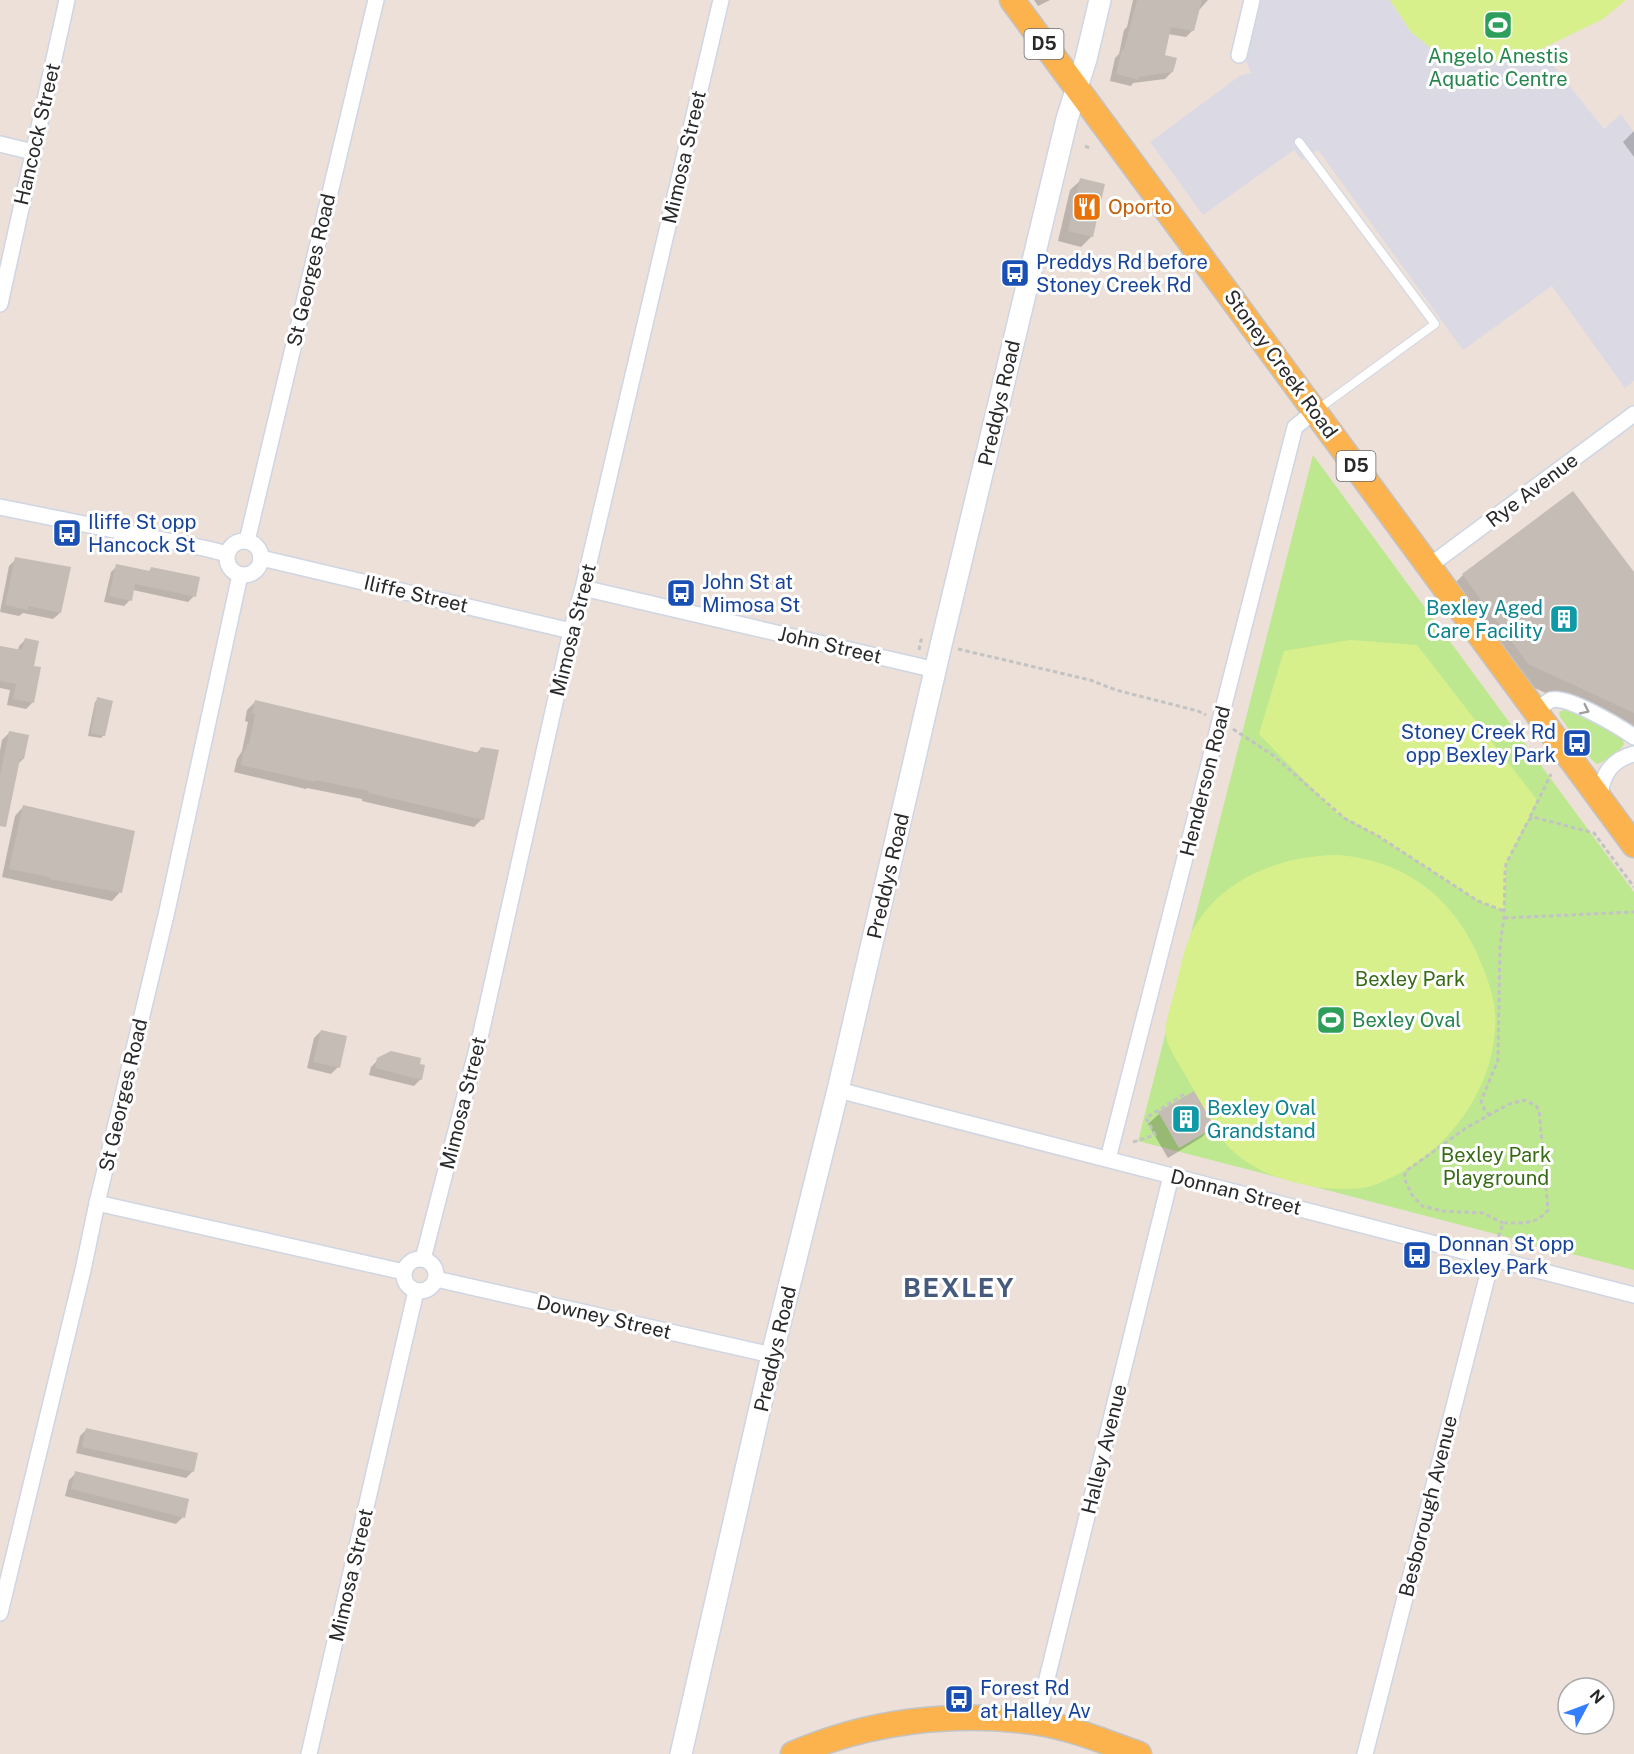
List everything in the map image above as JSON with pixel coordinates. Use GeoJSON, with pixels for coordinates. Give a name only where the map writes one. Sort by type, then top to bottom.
{"type":"FeatureCollection","features":[{"type":"Feature","properties":{"kind":"main road","name":"Stoney Creek Road"},"geometry":{"type":"LineString","coordinates":[[1012,0],[1634,845]]}},
{"type":"Feature","properties":{"kind":"main road","name":"Preddys Road"},"geometry":{"type":"LineString","coordinates":[[681,1754],[772,1355],[838,1090],[1065,126],[1086,59],[1100,0]]}},
{"type":"Feature","properties":{"kind":"main road"},"geometry":{"type":"LineString","coordinates":[[793,1754],[820,1742],[870,1728],[918,1720],[978,1717],[1036,1723],[1093,1737],[1139,1754]]}},
{"type":"Feature","properties":{"kind":"street","name":"Hancock Street"},"geometry":{"type":"LineString","coordinates":[[0,304],[67,0]]}},
{"type":"Feature","properties":{"kind":"street","name":"St Georges Road"},"geometry":{"type":"LineString","coordinates":[[247,541],[376,0]]}},
{"type":"Feature","properties":{"kind":"street","name":"Mimosa Street"},"geometry":{"type":"LineString","coordinates":[[423,1259],[482,1033],[572,631],[721,0]]}},
{"type":"Feature","properties":{"kind":"street"},"geometry":{"type":"LineString","coordinates":[[1239,55],[1252,0]]}},
{"type":"Feature","properties":{"kind":"street"},"geometry":{"type":"LineString","coordinates":[[0,144],[33,152]]}},
{"type":"Feature","properties":{"kind":"street","name":"Henderson Road"},"geometry":{"type":"LineString","coordinates":[[1108,1159],[1295,427],[1315,411]]}},
{"type":"Feature","properties":{"kind":"street","name":"Rye Avenue"},"geometry":{"type":"LineString","coordinates":[[1429,566],[1634,414]]}},
{"type":"Feature","properties":{"kind":"street"},"geometry":{"type":"LineString","coordinates":[[0,507],[227,554]]}},
{"type":"Feature","properties":{"kind":"street"},"geometry":{"type":"LineString","coordinates":[[247,541],[257,547],[261,558],[255,572],[240,575],[231,570],[227,554],[237,542],[247,541]]}},
{"type":"Feature","properties":{"kind":"street","name":"Iliffe Street"},"geometry":{"type":"LineString","coordinates":[[261,558],[572,631]]}},
{"type":"Feature","properties":{"kind":"street","name":"St Georges Road"},"geometry":{"type":"LineString","coordinates":[[0,1613],[167,911],[240,575]]}},
{"type":"Feature","properties":{"kind":"street","name":"John Street"},"geometry":{"type":"LineString","coordinates":[[583,588],[936,670]]}},
{"type":"Feature","properties":{"kind":"street"},"geometry":{"type":"LineString","coordinates":[[1535,711],[1551,700],[1562,699],[1634,736]]}},
{"type":"Feature","properties":{"kind":"street"},"geometry":{"type":"LineString","coordinates":[[1602,801],[1600,792],[1609,768],[1618,760],[1634,754]]}},
{"type":"Feature","properties":{"kind":"street","name":"Donnan Street"},"geometry":{"type":"LineString","coordinates":[[838,1090],[1634,1295]]}},
{"type":"Feature","properties":{"kind":"street","name":"Halley Avenue"},"geometry":{"type":"LineString","coordinates":[[1036,1723],[1171,1176]]}},
{"type":"Feature","properties":{"kind":"street"},"geometry":{"type":"LineString","coordinates":[[97,1203],[404,1272]]}},
{"type":"Feature","properties":{"kind":"street","name":"Besborough Avenue"},"geometry":{"type":"LineString","coordinates":[[1365,1754],[1492,1258]]}},
{"type":"Feature","properties":{"kind":"street"},"geometry":{"type":"LineString","coordinates":[[423,1259],[433,1266],[436,1279],[432,1287],[416,1291],[406,1284],[404,1272],[411,1262],[423,1259]]}},
{"type":"Feature","properties":{"kind":"street","name":"Downey Street"},"geometry":{"type":"LineString","coordinates":[[436,1279],[772,1355]]}},
{"type":"Feature","properties":{"kind":"street","name":"Mimosa Street"},"geometry":{"type":"LineString","coordinates":[[309,1754],[416,1291]]}},
{"type":"Feature","properties":{"kind":"lane"},"geometry":{"type":"LineString","coordinates":[[1299,142],[1435,324],[1315,411]]}},
{"type":"Feature","properties":{"kind":"path"},"geometry":{"type":"LineString","coordinates":[[1084,146],[1092,149]]}},
{"type":"Feature","properties":{"kind":"path"},"geometry":{"type":"LineString","coordinates":[[919,650],[921,640]]}},
{"type":"Feature","properties":{"kind":"path"},"geometry":{"type":"LineString","coordinates":[[965,650],[1090,680],[1116,690],[1198,711]]}},
{"type":"Feature","properties":{"kind":"path"},"geometry":{"type":"LineString","coordinates":[[1236,731],[1274,756],[1344,818],[1378,836],[1478,901],[1504,911]]}},
{"type":"Feature","properties":{"kind":"path"},"geometry":{"type":"LineString","coordinates":[[1490,1116],[1484,1109],[1482,1101],[1498,1060],[1500,945],[1504,918],[1506,864],[1551,774]]}},
{"type":"Feature","properties":{"kind":"path"},"geometry":{"type":"LineString","coordinates":[[1528,821],[1533,817],[1594,833],[1634,887]]}},
{"type":"Feature","properties":{"kind":"path"},"geometry":{"type":"LineString","coordinates":[[1504,918],[1634,912]]}},
{"type":"Feature","properties":{"kind":"path"},"geometry":{"type":"LineString","coordinates":[[1133,1142],[1155,1135],[1146,1118],[1186,1094]]}},
{"type":"Feature","properties":{"kind":"path"},"geometry":{"type":"LineString","coordinates":[[1518,1101],[1531,1102],[1539,1110],[1548,1210],[1540,1219],[1532,1222],[1503,1222],[1483,1213],[1443,1211],[1422,1206],[1412,1195],[1404,1178],[1406,1171],[1466,1128],[1518,1101]]}},
{"type":"Feature","properties":{"kind":"path"},"geometry":{"type":"LineString","coordinates":[[1492,1258],[1503,1222]]}},
{"type":"Feature","properties":{"kind":"shaded area"},"geometry":{"type":"Polygon","coordinates":[[[1261,0],[1390,0],[1411,32],[1514,62],[1540,49],[1604,129],[1621,114],[1634,132],[1634,381],[1625,388],[1552,286],[1463,350],[1318,150],[1302,160],[1294,150],[1203,215],[1150,142],[1241,75],[1251,73],[1246,61],[1261,0]]]}},
{"type":"Feature","properties":{"kind":"green space","name":"Angelo Anestis Aquatic Centre"},"geometry":{"type":"Polygon","coordinates":[[[1390,0],[1626,0],[1603,19],[1514,62],[1446,60],[1411,32],[1390,0]]]}},
{"type":"Feature","properties":{"kind":"green space","name":"Bexley Park"},"geometry":{"type":"Polygon","coordinates":[[[1313,455],[1634,892],[1634,1270],[1138,1141],[1313,455]]]}},
{"type":"Feature","properties":{"kind":"green space"},"geometry":{"type":"Polygon","coordinates":[[[1350,640],[1417,645],[1537,800],[1506,864],[1504,911],[1478,901],[1378,836],[1335,812],[1259,734],[1284,651],[1350,640]]]}},
{"type":"Feature","properties":{"kind":"green space"},"geometry":{"type":"Polygon","coordinates":[[[1566,709],[1622,737],[1624,744],[1619,751],[1597,764],[1560,717],[1559,712],[1566,709]]]}},
{"type":"Feature","properties":{"kind":"green space","name":"Bexley Oval"},"geometry":{"type":"Polygon","coordinates":[[[1336,855],[1386,866],[1408,876],[1428,889],[1445,905],[1461,924],[1473,946],[1489,984],[1495,1013],[1491,1054],[1484,1079],[1458,1124],[1420,1160],[1398,1174],[1374,1185],[1353,1189],[1316,1187],[1292,1182],[1268,1174],[1236,1154],[1223,1141],[1214,1127],[1174,1056],[1165,1031],[1188,942],[1194,928],[1220,896],[1237,883],[1274,865],[1315,856],[1336,855]]]}},
{"type":"Feature","properties":{"kind":"building"},"geometry":{"type":"Polygon","coordinates":[[[1137,0],[1202,0],[1194,31],[1171,27],[1165,55],[1177,58],[1173,72],[1139,77],[1139,80],[1116,74],[1137,0]]]}},
{"type":"Feature","properties":{"kind":"building","name":"Oporto"},"geometry":{"type":"Polygon","coordinates":[[[1080,178],[1105,184],[1093,237],[1068,231],[1080,178]]]}},
{"type":"Feature","properties":{"kind":"building","name":"Bexley Aged Care Facility"},"geometry":{"type":"Polygon","coordinates":[[[1573,491],[1634,572],[1634,713],[1528,664],[1462,574],[1573,491]]]}},
{"type":"Feature","properties":{"kind":"building"},"geometry":{"type":"Polygon","coordinates":[[[15,557],[71,567],[61,613],[28,606],[28,610],[5,605],[15,557]]]}},
{"type":"Feature","properties":{"kind":"building"},"geometry":{"type":"Polygon","coordinates":[[[116,564],[150,571],[151,567],[200,577],[196,597],[135,584],[132,601],[109,596],[116,564]]]}},
{"type":"Feature","properties":{"kind":"building"},"geometry":{"type":"Polygon","coordinates":[[[25,638],[39,641],[34,666],[41,667],[34,703],[13,699],[16,684],[0,681],[0,646],[22,650],[25,638]]]}},
{"type":"Feature","properties":{"kind":"building"},"geometry":{"type":"Polygon","coordinates":[[[97,697],[113,701],[105,736],[91,733],[97,697]]]}},
{"type":"Feature","properties":{"kind":"building"},"geometry":{"type":"Polygon","coordinates":[[[255,700],[479,753],[481,747],[499,750],[484,820],[369,793],[369,791],[315,780],[315,782],[241,765],[244,749],[246,750],[249,744],[255,714],[252,713],[255,700]]]}},
{"type":"Feature","properties":{"kind":"building"},"geometry":{"type":"Polygon","coordinates":[[[9,731],[29,735],[24,759],[20,759],[6,827],[0,826],[0,775],[9,731]]]}},
{"type":"Feature","properties":{"kind":"building"},"geometry":{"type":"Polygon","coordinates":[[[23,805],[135,831],[122,893],[9,869],[23,805]]]}},
{"type":"Feature","properties":{"kind":"building"},"geometry":{"type":"Polygon","coordinates":[[[321,1030],[347,1036],[340,1068],[313,1062],[321,1030]]]}},
{"type":"Feature","properties":{"kind":"building"},"geometry":{"type":"Polygon","coordinates":[[[391,1051],[421,1058],[420,1064],[425,1065],[422,1080],[375,1068],[377,1058],[391,1051]]]}},
{"type":"Feature","properties":{"kind":"building","name":"Bexley Oval Grandstand"},"geometry":{"type":"Polygon","coordinates":[[[1194,1091],[1215,1127],[1179,1148],[1158,1112],[1194,1091]]]}},
{"type":"Feature","properties":{"kind":"building"},"geometry":{"type":"Polygon","coordinates":[[[86,1428],[198,1453],[194,1472],[82,1447],[86,1428]]]}},
{"type":"Feature","properties":{"kind":"building"},"geometry":{"type":"Polygon","coordinates":[[[75,1471],[189,1499],[185,1518],[71,1489],[75,1471]]]}},
{"type":"Feature","properties":{"kind":"place","name":"Angelo Anestis Aquatic Centre"},"geometry":{"type":"Point","coordinates":[1498,25]}},
{"type":"Feature","properties":{"kind":"place","name":"Oporto"},"geometry":{"type":"Point","coordinates":[1087,207]}},
{"type":"Feature","properties":{"kind":"place","name":"Preddys Rd before Stoney Creek Rd"},"geometry":{"type":"Point","coordinates":[1015,273]}},
{"type":"Feature","properties":{"kind":"place","name":"Iliffe St opp Hancock St"},"geometry":{"type":"Point","coordinates":[67,533]}},
{"type":"Feature","properties":{"kind":"place","name":"John St at Mimosa St"},"geometry":{"type":"Point","coordinates":[681,593]}},
{"type":"Feature","properties":{"kind":"place","name":"Bexley Aged Care Facility"},"geometry":{"type":"Point","coordinates":[1564,619]}},
{"type":"Feature","properties":{"kind":"place","name":"Stoney Creek Rd opp Bexley Park"},"geometry":{"type":"Point","coordinates":[1577,743]}},
{"type":"Feature","properties":{"kind":"place","name":"Bexley Oval"},"geometry":{"type":"Point","coordinates":[1331,1020]}},
{"type":"Feature","properties":{"kind":"place","name":"Bexley Oval Grandstand"},"geometry":{"type":"Point","coordinates":[1186,1119]}},
{"type":"Feature","properties":{"kind":"place","name":"Donnan St opp Bexley Park"},"geometry":{"type":"Point","coordinates":[1417,1255]}},
{"type":"Feature","properties":{"kind":"place","name":"Forest Rd at Halley Av"},"geometry":{"type":"Point","coordinates":[959,1699]}},
{"type":"Feature","properties":{"kind":"district","name":"BEXLEY"},"geometry":{"type":"Point","coordinates":[959,1288]}},
{"type":"Feature","properties":{"kind":"park label","name":"Bexley Park Playground"},"geometry":{"type":"Point","coordinates":[1496,1166]}}]}
